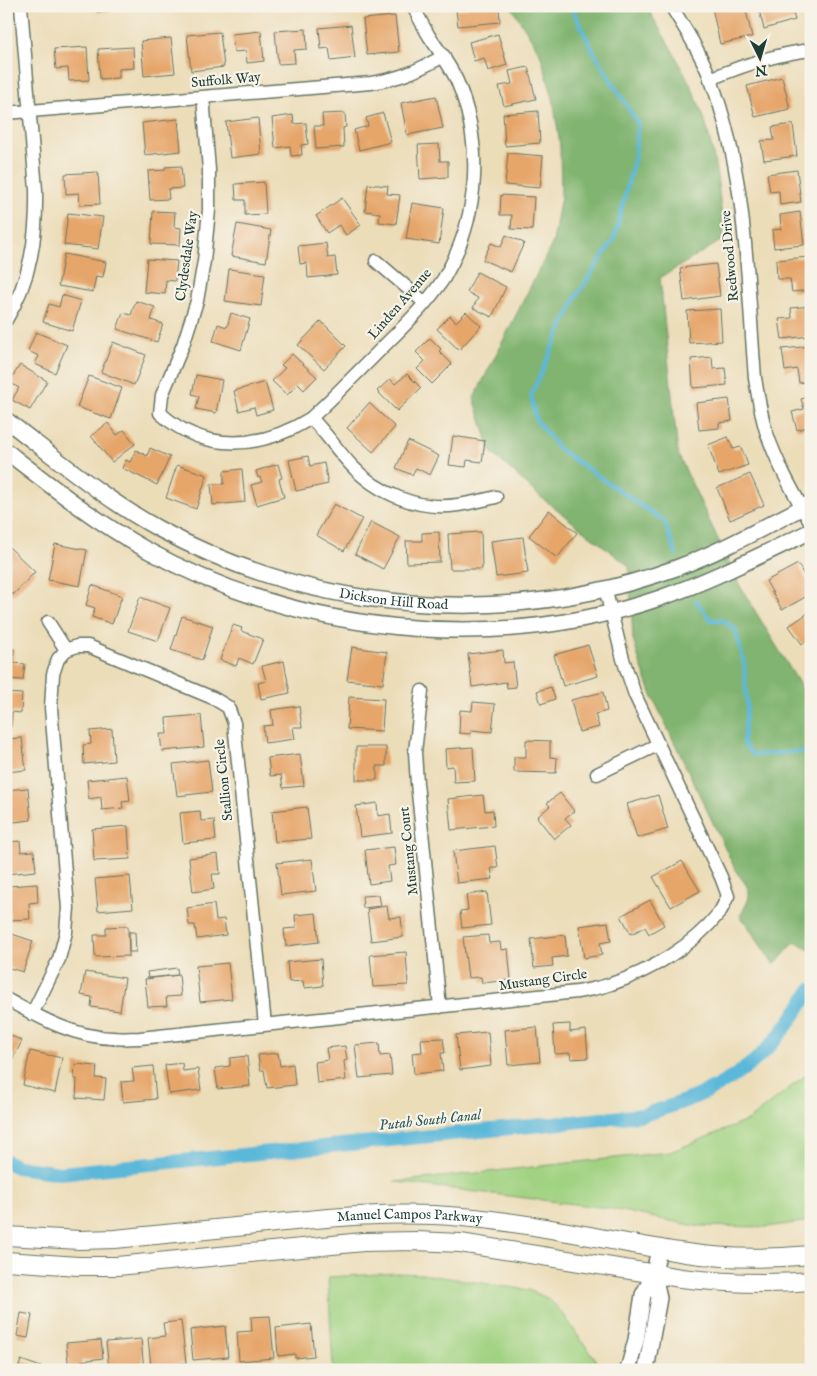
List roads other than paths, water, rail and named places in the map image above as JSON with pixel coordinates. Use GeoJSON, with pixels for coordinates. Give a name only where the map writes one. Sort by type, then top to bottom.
{"type":"FeatureCollection","features":[{"type":"Feature","properties":{"kind":"main road","name":"Manuel Campos Parkway"},"geometry":{"type":"LineString","coordinates":[[6,1236],[80,1240],[115,1239],[360,1215],[417,1214],[464,1217],[520,1224],[686,1253],[753,1258],[811,1255]]}},
{"type":"Feature","properties":{"kind":"main road","name":"Manuel Campos Parkway"},"geometry":{"type":"LineString","coordinates":[[6,1261],[78,1266],[117,1266],[363,1242],[416,1240],[460,1243],[654,1274],[711,1281],[744,1283],[811,1281]]}},
{"type":"Feature","properties":{"kind":"street"},"geometry":{"type":"LineString","coordinates":[[6,320],[26,280],[34,247],[37,217],[21,6]]}},
{"type":"Feature","properties":{"kind":"street","name":"Linden Avenue"},"geometry":{"type":"LineString","coordinates":[[160,413],[173,425],[191,434],[228,442],[246,443],[263,440],[295,428],[311,418],[405,324],[442,279],[456,255],[465,230],[474,181],[474,150],[468,114],[456,81],[444,56],[412,6]]}},
{"type":"Feature","properties":{"kind":"street","name":"Redwood Drive"},"geometry":{"type":"LineString","coordinates":[[671,6],[702,60],[728,135],[740,194],[755,378],[760,406],[767,434],[778,462],[806,506],[811,524]]}},
{"type":"Feature","properties":{"kind":"street"},"geometry":{"type":"LineString","coordinates":[[710,79],[758,60],[790,52],[811,50]]}},
{"type":"Feature","properties":{"kind":"street","name":"Suffolk Way"},"geometry":{"type":"LineString","coordinates":[[6,113],[371,83],[392,80],[413,73],[444,56]]}},
{"type":"Feature","properties":{"kind":"street","name":"Clydesdale Way"},"geometry":{"type":"LineString","coordinates":[[160,413],[162,395],[183,345],[197,301],[204,261],[209,190],[203,97]]}},
{"type":"Feature","properties":{"kind":"street"},"geometry":{"type":"LineString","coordinates":[[376,261],[425,302]]}},
{"type":"Feature","properties":{"kind":"street"},"geometry":{"type":"LineString","coordinates":[[311,418],[350,465],[366,480],[405,501],[433,506],[457,505],[496,497]]}},
{"type":"Feature","properties":{"kind":"street","name":"Dickson Hill Road"},"geometry":{"type":"LineString","coordinates":[[6,420],[97,490],[158,528],[219,558],[293,583],[363,598],[439,605],[514,603],[580,594],[650,577],[679,567],[806,506]]}},
{"type":"Feature","properties":{"kind":"street","name":"Dickson Hill Road"},"geometry":{"type":"LineString","coordinates":[[6,451],[82,510],[145,549],[211,580],[288,607],[358,622],[439,629],[479,629],[552,623],[611,611],[695,585],[729,571],[811,531]]}},
{"type":"Feature","properties":{"kind":"street","name":"Mustang Circle"},"geometry":{"type":"LineString","coordinates":[[6,999],[56,1025],[85,1034],[111,1038],[140,1038],[577,992],[612,984],[647,970],[678,951],[704,929],[720,912],[728,896],[721,877],[635,695],[622,659],[605,588]]}},
{"type":"Feature","properties":{"kind":"street"},"geometry":{"type":"LineString","coordinates":[[32,1014],[59,959],[66,932],[68,908],[51,708],[53,674],[58,659],[66,650],[48,622]]}},
{"type":"Feature","properties":{"kind":"street","name":"Stallion Circle"},"geometry":{"type":"LineString","coordinates":[[66,650],[77,646],[88,646],[196,691],[228,707],[234,723],[265,1025]]}},
{"type":"Feature","properties":{"kind":"street","name":"Mustang Court"},"geometry":{"type":"LineString","coordinates":[[422,691],[415,752],[440,1007]]}},
{"type":"Feature","properties":{"kind":"street"},"geometry":{"type":"LineString","coordinates":[[597,774],[657,745]]}},
{"type":"Feature","properties":{"kind":"street"},"geometry":{"type":"LineString","coordinates":[[628,1370],[636,1340],[644,1295],[654,1274],[659,1248]]}},
{"type":"Feature","properties":{"kind":"street"},"geometry":{"type":"LineString","coordinates":[[646,1370],[659,1298],[654,1274]]}},
{"type":"Feature","properties":{"kind":"waterway"},"geometry":{"type":"LineString","coordinates":[[571,6],[592,49],[638,124],[635,156],[614,239],[576,297],[531,395],[536,420],[560,450],[664,521],[676,554]]}},
{"type":"Feature","properties":{"kind":"waterway"},"geometry":{"type":"LineString","coordinates":[[696,601],[711,620],[722,620],[735,629],[744,663],[747,706],[743,743],[753,755],[807,751],[811,757]]}},
{"type":"Feature","properties":{"kind":"waterway","name":"Putah South Canal"},"geometry":{"type":"LineString","coordinates":[[6,1161],[17,1167],[60,1173],[642,1115],[699,1095],[716,1087],[748,1066],[782,1032],[811,990]]}}]}
